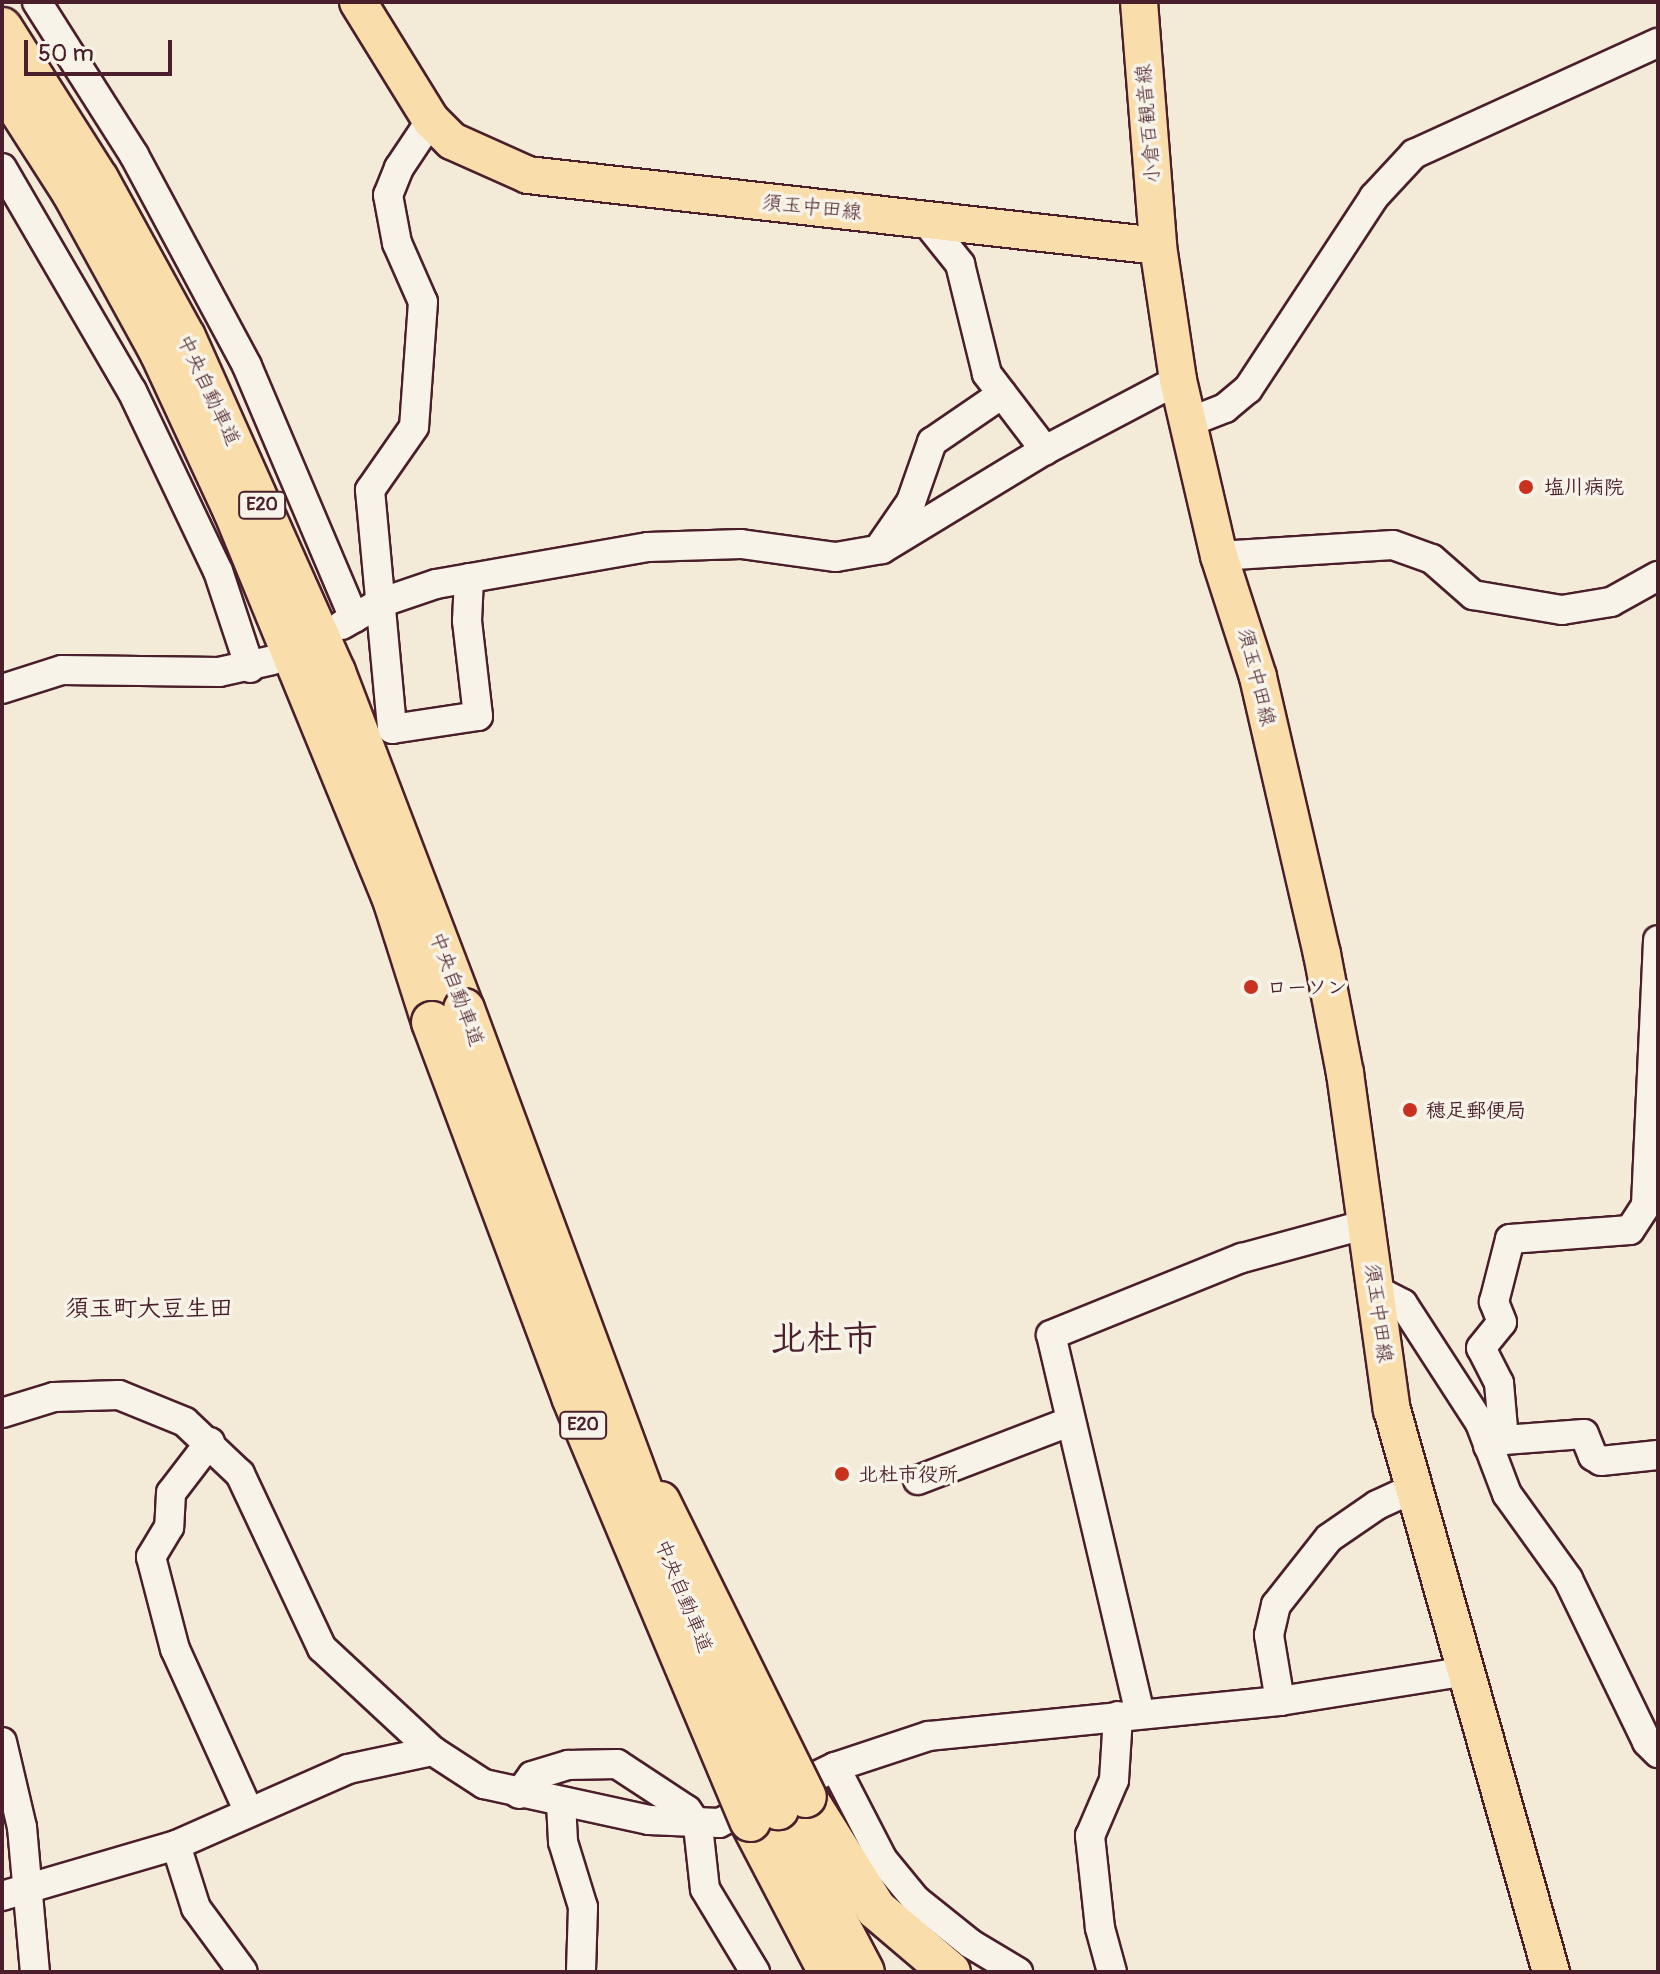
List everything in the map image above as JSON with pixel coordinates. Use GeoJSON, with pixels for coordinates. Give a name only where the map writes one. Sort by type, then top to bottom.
{"type":"FeatureCollection","features":[{"type":"Feature","properties":{"kind":"highway","name":"中央自動車道"},"geometry":{"type":"LineString","coordinates":[[2,28],[98,179],[185,337],[335,672],[572,1397],[778,1809],[864,1972]]}},
{"type":"Feature","properties":{"kind":"highway","name":"中央自動車道"},"geometry":{"type":"LineString","coordinates":[[2,83],[72,192],[160,352],[233,509],[393,899],[448,1016],[602,1388],[717,1679],[778,1809],[829,1972]]}},
{"type":"Feature","properties":{"kind":"highway"},"geometry":{"type":"LineString","coordinates":[[778,1809],[876,1909],[950,1972]]}},
{"type":"Feature","properties":{"kind":"main road","name":"須玉中田線"},"geometry":{"type":"LineString","coordinates":[[358,2],[431,120],[452,141],[528,175],[1158,246],[1187,423],[1219,556],[1258,677],[1318,939],[1367,1224],[1392,1410],[1551,1972]]}},
{"type":"Feature","properties":{"kind":"main road","name":"小倉百観音線"},"geometry":{"type":"LineString","coordinates":[[1139,2],[1158,246]]}},
{"type":"Feature","properties":{"kind":"street"},"geometry":{"type":"LineString","coordinates":[[37,2],[134,155],[247,366],[348,622],[380,603],[469,578],[648,547],[741,544],[836,557],[876,550],[1022,469],[1045,450],[1178,380]]}},
{"type":"Feature","properties":{"kind":"street"},"geometry":{"type":"LineString","coordinates":[[1187,423],[1225,408],[1248,389],[1374,197],[1414,154],[1658,43]]}},
{"type":"Feature","properties":{"kind":"street"},"geometry":{"type":"LineString","coordinates":[[431,120],[399,168],[388,195],[397,243],[423,302],[414,427],[370,490],[392,729],[478,716],[467,621],[469,578]]}},
{"type":"Feature","properties":{"kind":"street"},"geometry":{"type":"LineString","coordinates":[[2,168],[132,391],[261,664],[199,673],[62,670],[2,689]]}},
{"type":"Feature","properties":{"kind":"street"},"geometry":{"type":"LineString","coordinates":[[924,219],[960,264],[976,342],[987,374],[1045,450]]}},
{"type":"Feature","properties":{"kind":"street"},"geometry":{"type":"LineString","coordinates":[[876,550],[911,502],[932,442],[1002,394]]}},
{"type":"Feature","properties":{"kind":"street"},"geometry":{"type":"LineString","coordinates":[[1219,556],[1393,545],[1432,559],[1473,595],[1562,610],[1611,602],[1658,576]]}},
{"type":"Feature","properties":{"kind":"street"},"geometry":{"type":"LineString","coordinates":[[1658,940],[1646,1205],[1630,1230],[1510,1239],[1494,1302],[1502,1322],[1481,1348],[1499,1383],[1496,1443],[1507,1494],[1568,1579],[1647,1742],[1658,1753]]}},
{"type":"Feature","properties":{"kind":"street"},"geometry":{"type":"LineString","coordinates":[[1112,1972],[1098,1915],[1090,1836],[1114,1780],[1129,1715],[1051,1335],[1242,1258],[1367,1224]]}},
{"type":"Feature","properties":{"kind":"street"},"geometry":{"type":"LineString","coordinates":[[1376,1290],[1403,1304],[1496,1443]]}},
{"type":"Feature","properties":{"kind":"street"},"geometry":{"type":"LineString","coordinates":[[2,1413],[54,1397],[119,1395],[148,1403],[210,1442],[250,1492],[322,1648],[459,1772],[519,1794],[561,1803],[698,1826],[719,1823],[835,1767],[929,1736],[1280,1701],[1468,1671]]}},
{"type":"Feature","properties":{"kind":"street"},"geometry":{"type":"LineString","coordinates":[[918,1480],[1069,1422]]}},
{"type":"Feature","properties":{"kind":"street"},"geometry":{"type":"LineString","coordinates":[[1496,1443],[1584,1434],[1593,1456],[1601,1461],[1658,1455]]}},
{"type":"Feature","properties":{"kind":"street"},"geometry":{"type":"LineString","coordinates":[[210,1442],[171,1493],[169,1527],[151,1557],[175,1649],[248,1810]]}},
{"type":"Feature","properties":{"kind":"street"},"geometry":{"type":"LineString","coordinates":[[1280,1701],[1269,1635],[1276,1605],[1329,1538],[1377,1505],[1416,1487]]}},
{"type":"Feature","properties":{"kind":"street"},"geometry":{"type":"LineString","coordinates":[[2,1742],[22,1827],[14,1892],[35,1972]]}},
{"type":"Feature","properties":{"kind":"street"},"geometry":{"type":"LineString","coordinates":[[14,1892],[176,1845],[248,1810],[348,1769],[433,1751]]}},
{"type":"Feature","properties":{"kind":"street"},"geometry":{"type":"LineString","coordinates":[[519,1794],[532,1776],[568,1765],[617,1764],[687,1810],[698,1826],[705,1889],[755,1972]]}},
{"type":"Feature","properties":{"kind":"street"},"geometry":{"type":"LineString","coordinates":[[835,1767],[883,1860],[916,1900],[971,1944],[1018,1972]]}},
{"type":"Feature","properties":{"kind":"street"},"geometry":{"type":"LineString","coordinates":[[561,1803],[563,1842],[583,1907],[581,1972]]}},
{"type":"Feature","properties":{"kind":"street"},"geometry":{"type":"LineString","coordinates":[[176,1845],[196,1908],[243,1972]]}},
{"type":"Feature","properties":{"kind":"place","name":"塩川病院"},"geometry":{"type":"Point","coordinates":[1526,487]}},
{"type":"Feature","properties":{"kind":"place","name":"ローソン"},"geometry":{"type":"Point","coordinates":[1251,987]}},
{"type":"Feature","properties":{"kind":"place","name":"穂足郵便局"},"geometry":{"type":"Point","coordinates":[1410,1110]}},
{"type":"Feature","properties":{"kind":"place","name":"北杜市役所"},"geometry":{"type":"Point","coordinates":[842,1474]}},
{"type":"Feature","properties":{"kind":"district","name":"須玉町大豆生田"},"geometry":{"type":"Point","coordinates":[149,1309]}},
{"type":"Feature","properties":{"kind":"district","name":"北杜市"},"geometry":{"type":"Point","coordinates":[824,1339]}}]}
